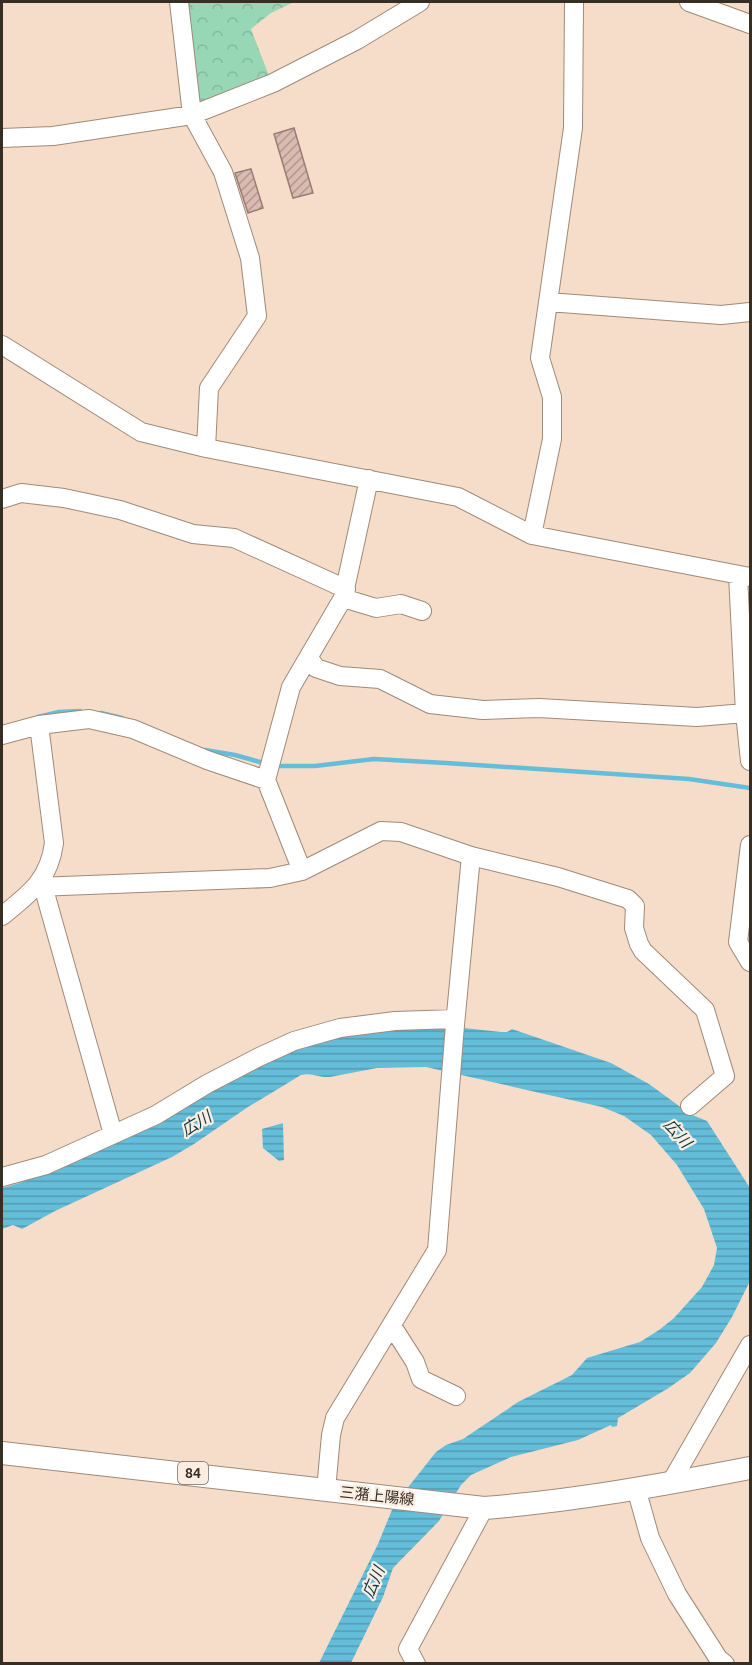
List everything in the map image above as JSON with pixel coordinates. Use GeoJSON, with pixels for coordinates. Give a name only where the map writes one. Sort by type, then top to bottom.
{"type":"FeatureCollection","features":[{"type":"Feature","properties":{"kind":"main road","name":"三潴上陽線"},"geometry":{"type":"LineString","coordinates":[[2,1453],[476,1508],[536,1504],[670,1484],[750,1468]]}},
{"type":"Feature","properties":{"kind":"street"},"geometry":{"type":"LineString","coordinates":[[179,2],[192,115],[223,172],[250,258],[257,316],[209,388],[206,448]]}},
{"type":"Feature","properties":{"kind":"street"},"geometry":{"type":"LineString","coordinates":[[2,138],[53,136],[192,115],[273,83],[357,40],[420,2]]}},
{"type":"Feature","properties":{"kind":"street"},"geometry":{"type":"LineString","coordinates":[[531,535],[552,439],[552,397],[540,358],[573,128],[574,2]]}},
{"type":"Feature","properties":{"kind":"street"},"geometry":{"type":"LineString","coordinates":[[689,2],[750,24]]}},
{"type":"Feature","properties":{"kind":"street"},"geometry":{"type":"LineString","coordinates":[[548,302],[721,315],[750,312]]}},
{"type":"Feature","properties":{"kind":"street"},"geometry":{"type":"LineString","coordinates":[[2,345],[141,432],[206,448],[458,497],[531,535],[744,576],[746,713],[750,760]]}},
{"type":"Feature","properties":{"kind":"street"},"geometry":{"type":"LineString","coordinates":[[302,871],[266,780],[291,687],[345,593],[369,479]]}},
{"type":"Feature","properties":{"kind":"street"},"geometry":{"type":"LineString","coordinates":[[2,499],[21,493],[64,498],[120,510],[193,534],[234,538],[376,608],[401,603],[422,611]]}},
{"type":"Feature","properties":{"kind":"street"},"geometry":{"type":"LineString","coordinates":[[309,658],[316,669],[340,676],[380,679],[430,704],[483,710],[539,708],[697,717],[746,713]]}},
{"type":"Feature","properties":{"kind":"street"},"geometry":{"type":"LineString","coordinates":[[2,735],[39,725],[90,719],[133,729],[207,760],[266,780]]}},
{"type":"Feature","properties":{"kind":"street"},"geometry":{"type":"LineString","coordinates":[[2,916],[40,887],[52,859],[54,843],[39,725]]}},
{"type":"Feature","properties":{"kind":"street"},"geometry":{"type":"LineString","coordinates":[[40,887],[270,878],[302,871],[381,831],[401,832],[471,856],[558,877],[628,899],[635,906],[634,928],[643,951],[705,1010],[725,1076],[690,1106]]}},
{"type":"Feature","properties":{"kind":"street"},"geometry":{"type":"LineString","coordinates":[[750,844],[738,942],[750,962]]}},
{"type":"Feature","properties":{"kind":"street"},"geometry":{"type":"LineString","coordinates":[[326,1490],[331,1435],[335,1418],[437,1250],[471,856]]}},
{"type":"Feature","properties":{"kind":"street"},"geometry":{"type":"LineString","coordinates":[[40,887],[113,1134]]}},
{"type":"Feature","properties":{"kind":"street"},"geometry":{"type":"LineString","coordinates":[[2,1177],[45,1165],[156,1115],[259,1056],[294,1041],[340,1028],[395,1021],[455,1022]]}},
{"type":"Feature","properties":{"kind":"street"},"geometry":{"type":"LineString","coordinates":[[392,1326],[415,1362],[421,1379],[456,1396]]}},
{"type":"Feature","properties":{"kind":"street"},"geometry":{"type":"LineString","coordinates":[[670,1484],[750,1346]]}},
{"type":"Feature","properties":{"kind":"street"},"geometry":{"type":"LineString","coordinates":[[636,1488],[650,1538],[676,1594],[718,1658],[725,1664]]}},
{"type":"Feature","properties":{"kind":"street"},"geometry":{"type":"LineString","coordinates":[[416,1664],[408,1649],[476,1508]]}},
{"type":"Feature","properties":{"kind":"green space"},"geometry":{"type":"Polygon","coordinates":[[[183,2],[294,2],[271,13],[251,29],[269,76],[195,104],[183,2]]]}},
{"type":"Feature","properties":{"kind":"water","name":"広川"},"geometry":{"type":"Polygon","coordinates":[[[412,1027],[464,1028],[501,1032],[512,1029],[611,1063],[649,1084],[690,1114],[707,1121],[750,1188],[750,1281],[716,1343],[690,1373],[618,1418],[617,1426],[612,1427],[611,1425],[578,1440],[511,1457],[471,1475],[461,1485],[439,1521],[393,1568],[383,1597],[351,1663],[319,1663],[378,1544],[394,1505],[436,1452],[446,1445],[463,1439],[518,1402],[572,1375],[587,1358],[640,1342],[674,1318],[702,1287],[714,1265],[717,1248],[704,1209],[677,1165],[651,1135],[624,1116],[602,1107],[426,1067],[377,1068],[330,1077],[301,1075],[172,1157],[55,1211],[22,1229],[13,1225],[2,1229],[2,1188],[32,1179],[89,1156],[268,1062],[298,1049],[346,1036],[412,1027]]]}},
{"type":"Feature","properties":{"kind":"water"},"geometry":{"type":"Polygon","coordinates":[[[283,1123],[284,1160],[279,1161],[263,1148],[262,1129],[283,1123]]]}},
{"type":"Feature","properties":{"kind":"building"},"geometry":{"type":"Polygon","coordinates":[[[294,128],[313,193],[293,198],[274,134],[294,128]]]}},
{"type":"Feature","properties":{"kind":"building"},"geometry":{"type":"Polygon","coordinates":[[[251,169],[263,208],[248,213],[235,173],[251,169]]]}},
{"type":"Feature","properties":{"kind":"waterway"},"geometry":{"type":"LineString","coordinates":[[38,717],[59,712],[80,711]]}},
{"type":"Feature","properties":{"kind":"waterway"},"geometry":{"type":"LineString","coordinates":[[101,713],[122,718]]}},
{"type":"Feature","properties":{"kind":"waterway"},"geometry":{"type":"LineString","coordinates":[[205,750],[267,764]]}},
{"type":"Feature","properties":{"kind":"waterway"},"geometry":{"type":"LineString","coordinates":[[275,766],[315,766],[374,759],[689,779],[750,788]]}}]}
